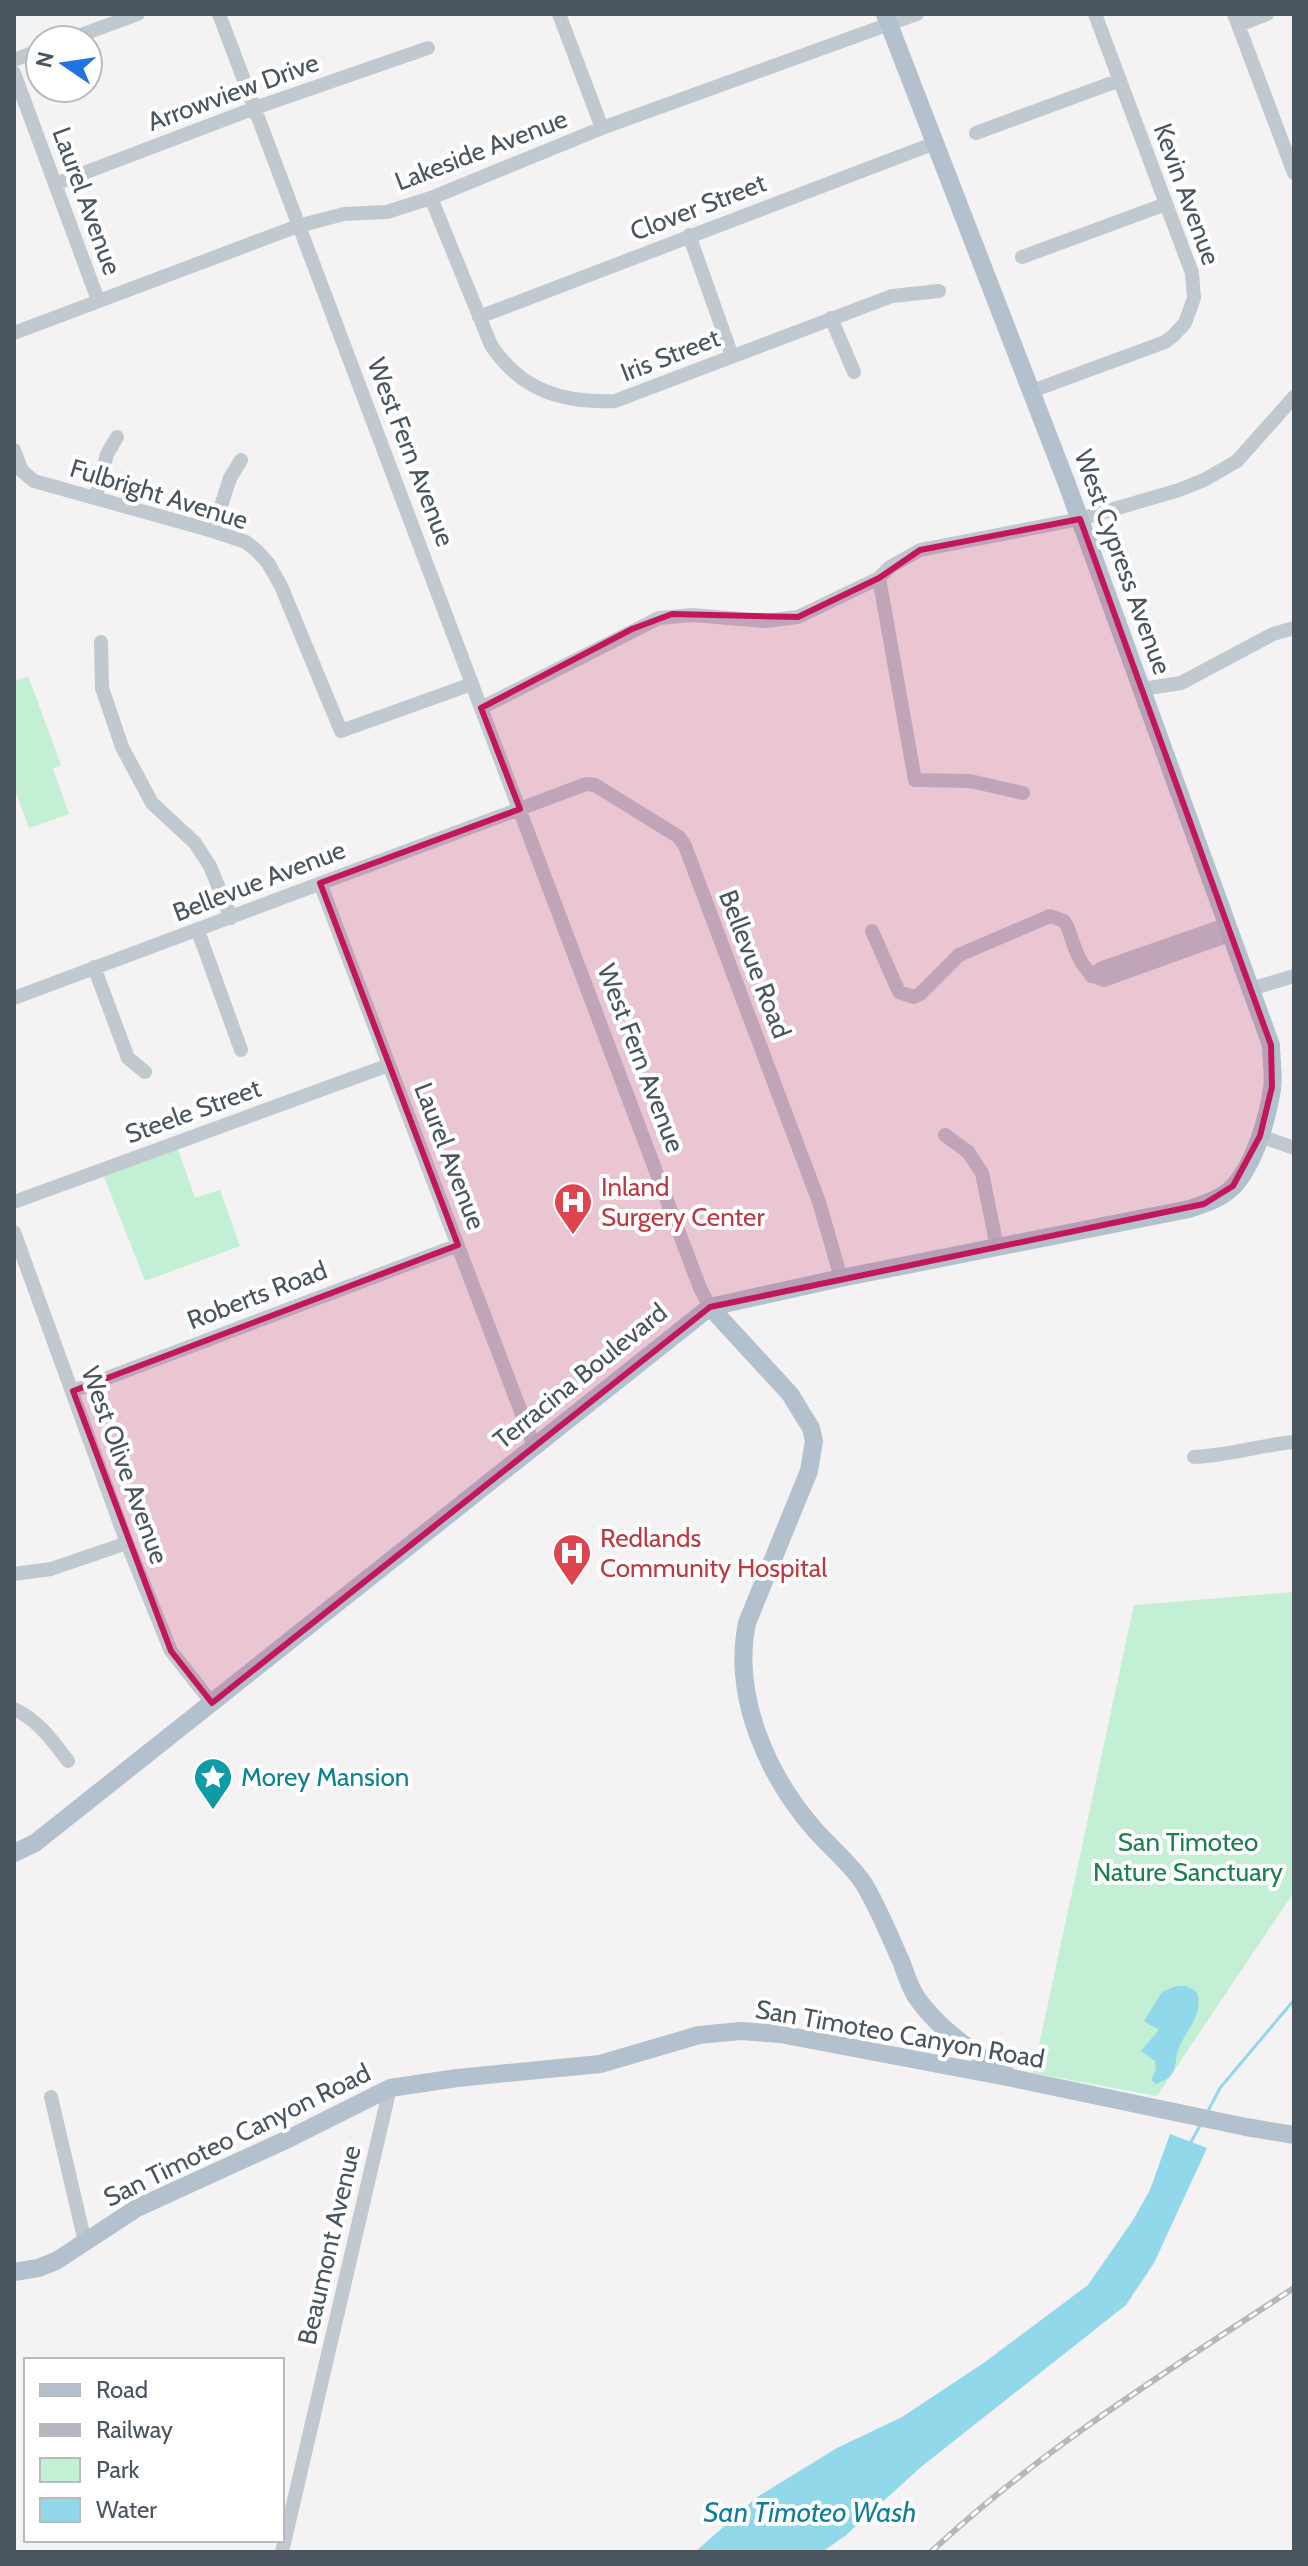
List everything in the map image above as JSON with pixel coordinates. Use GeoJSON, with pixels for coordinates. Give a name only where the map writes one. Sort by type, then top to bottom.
{"type":"FeatureCollection","features":[{"type":"Feature","properties":{"kind":"main road","name":"West Cypress Avenue"},"geometry":{"type":"LineString","coordinates":[[887,19],[1080,519],[1271,1045],[1272,1087],[1260,1136]]}},
{"type":"Feature","properties":{"kind":"main road","name":"Terracina Boulevard"},"geometry":{"type":"LineString","coordinates":[[14,1853],[35,1843],[710,1307],[1204,1204],[1233,1186],[1246,1168],[1260,1136]]}},
{"type":"Feature","properties":{"kind":"main road","name":"West Fern Avenue"},"geometry":{"type":"LineString","coordinates":[[710,1307],[790,1394],[807,1420],[814,1441],[809,1471],[747,1623],[742,1645],[744,1685],[761,1742],[793,1803],[862,1881],[922,2003],[951,2036],[1012,2078]]}},
{"type":"Feature","properties":{"kind":"main road","name":"San Timoteo Canyon Road"},"geometry":{"type":"LineString","coordinates":[[14,2272],[56,2261],[137,2208],[390,2088],[600,2064],[699,2035],[741,2031],[793,2037],[1294,2135]]}},
{"type":"Feature","properties":{"kind":"main road","name":"San Timoteo Canyon Road"},"geometry":{"type":"LineString","coordinates":[[1246,2127],[1266,2136],[1294,2142]]}},
{"type":"Feature","properties":{"kind":"street"},"geometry":{"type":"LineString","coordinates":[[104,26],[138,14]]}},
{"type":"Feature","properties":{"kind":"street","name":"West Fern Avenue"},"geometry":{"type":"LineString","coordinates":[[219,14],[687,1254],[710,1307]]}},
{"type":"Feature","properties":{"kind":"street"},"geometry":{"type":"LineString","coordinates":[[559,14],[602,128]]}},
{"type":"Feature","properties":{"kind":"street","name":"Lakeside Avenue"},"geometry":{"type":"LineString","coordinates":[[14,333],[298,226],[344,214],[387,212],[431,198],[602,128],[887,19],[917,14]]}},
{"type":"Feature","properties":{"kind":"street","name":"Kevin Avenue"},"geometry":{"type":"LineString","coordinates":[[1032,391],[1165,342],[1185,323],[1194,298],[1195,283],[1095,14]]}},
{"type":"Feature","properties":{"kind":"street"},"geometry":{"type":"LineString","coordinates":[[1267,14],[1236,19],[1294,173]]}},
{"type":"Feature","properties":{"kind":"street","name":"Arrowview Drive"},"geometry":{"type":"LineString","coordinates":[[55,184],[255,108],[428,48]]}},
{"type":"Feature","properties":{"kind":"street","name":"Laurel Avenue"},"geometry":{"type":"LineString","coordinates":[[14,73],[98,300]]}},
{"type":"Feature","properties":{"kind":"street"},"geometry":{"type":"LineString","coordinates":[[976,133],[1120,80]]}},
{"type":"Feature","properties":{"kind":"street","name":"Clover Street"},"geometry":{"type":"LineString","coordinates":[[479,317],[935,143]]}},
{"type":"Feature","properties":{"kind":"street","name":"Iris Street"},"geometry":{"type":"LineString","coordinates":[[431,198],[491,345],[504,366],[532,386],[582,403],[615,401],[892,296],[939,291]]}},
{"type":"Feature","properties":{"kind":"street"},"geometry":{"type":"LineString","coordinates":[[1022,257],[1166,204]]}},
{"type":"Feature","properties":{"kind":"street"},"geometry":{"type":"LineString","coordinates":[[689,235],[732,356]]}},
{"type":"Feature","properties":{"kind":"street"},"geometry":{"type":"LineString","coordinates":[[831,318],[854,372]]}},
{"type":"Feature","properties":{"kind":"street"},"geometry":{"type":"LineString","coordinates":[[481,708],[659,618],[672,614],[782,620],[798,617],[879,578],[890,567],[920,550],[1080,519],[1204,480],[1237,461],[1294,397]]}},
{"type":"Feature","properties":{"kind":"street"},"geometry":{"type":"LineString","coordinates":[[96,497],[107,454],[117,437]]}},
{"type":"Feature","properties":{"kind":"street","name":"Fulbright Avenue"},"geometry":{"type":"LineString","coordinates":[[14,450],[22,471],[34,481],[246,542],[268,563],[301,631],[341,731],[472,684]]}},
{"type":"Feature","properties":{"kind":"street"},"geometry":{"type":"LineString","coordinates":[[213,531],[230,478],[241,460]]}},
{"type":"Feature","properties":{"kind":"street"},"geometry":{"type":"LineString","coordinates":[[879,578],[915,780],[970,781],[1023,793]]}},
{"type":"Feature","properties":{"kind":"street"},"geometry":{"type":"LineString","coordinates":[[1142,689],[1181,683],[1273,634],[1294,628]]}},
{"type":"Feature","properties":{"kind":"street"},"geometry":{"type":"LineString","coordinates":[[101,642],[102,688],[122,747],[152,803],[195,843],[210,866],[231,918]]}},
{"type":"Feature","properties":{"kind":"street","name":"Bellevue Road"},"geometry":{"type":"LineString","coordinates":[[520,809],[586,784],[595,785],[679,837],[819,1202],[841,1278]]}},
{"type":"Feature","properties":{"kind":"street","name":"Bellevue Avenue"},"geometry":{"type":"LineString","coordinates":[[14,998],[520,809]]}},
{"type":"Feature","properties":{"kind":"street","name":"Laurel Avenue"},"geometry":{"type":"LineString","coordinates":[[320,883],[534,1446]]}},
{"type":"Feature","properties":{"kind":"street"},"geometry":{"type":"LineString","coordinates":[[872,931],[899,992],[914,997],[959,955],[1050,916],[1064,921],[1085,970],[1091,976],[1102,968],[1156,956],[1230,929]]}},
{"type":"Feature","properties":{"kind":"street"},"geometry":{"type":"LineString","coordinates":[[198,931],[241,1050]]}},
{"type":"Feature","properties":{"kind":"street"},"geometry":{"type":"LineString","coordinates":[[94,967],[128,1058],[145,1072]]}},
{"type":"Feature","properties":{"kind":"street"},"geometry":{"type":"LineString","coordinates":[[1251,989],[1294,976]]}},
{"type":"Feature","properties":{"kind":"street","name":"Steele Street"},"geometry":{"type":"LineString","coordinates":[[14,1202],[389,1065]]}},
{"type":"Feature","properties":{"kind":"street"},"geometry":{"type":"LineString","coordinates":[[945,1135],[968,1152],[982,1173],[997,1247]]}},
{"type":"Feature","properties":{"kind":"street"},"geometry":{"type":"LineString","coordinates":[[1260,1136],[1294,1148]]}},
{"type":"Feature","properties":{"kind":"street","name":"West Olive Avenue"},"geometry":{"type":"LineString","coordinates":[[14,1232],[127,1543],[171,1651],[212,1703]]}},
{"type":"Feature","properties":{"kind":"street","name":"Roberts Road"},"geometry":{"type":"LineString","coordinates":[[73,1391],[458,1245]]}},
{"type":"Feature","properties":{"kind":"street"},"geometry":{"type":"LineString","coordinates":[[1194,1457],[1221,1456],[1269,1444],[1294,1442]]}},
{"type":"Feature","properties":{"kind":"street"},"geometry":{"type":"LineString","coordinates":[[14,1574],[51,1569],[127,1543]]}},
{"type":"Feature","properties":{"kind":"street"},"geometry":{"type":"LineString","coordinates":[[14,1709],[27,1715],[50,1736],[68,1761]]}},
{"type":"Feature","properties":{"kind":"street","name":"Beaumont Avenue"},"geometry":{"type":"LineString","coordinates":[[282,2552],[390,2088]]}},
{"type":"Feature","properties":{"kind":"street"},"geometry":{"type":"LineString","coordinates":[[51,2097],[85,2242]]}},
{"type":"Feature","properties":{"kind":"highlighted area"},"geometry":{"type":"Polygon","coordinates":[[[1080,519],[1271,1045],[1272,1087],[1260,1136],[1233,1186],[1204,1204],[710,1307],[212,1703],[171,1651],[73,1391],[458,1245],[320,883],[520,809],[481,708],[632,629],[672,614],[798,617],[879,578],[920,550],[1080,519]]]}},
{"type":"Feature","properties":{"kind":"green space"},"geometry":{"type":"Polygon","coordinates":[[[28,676],[61,765],[53,769],[69,814],[29,828],[14,787],[14,682],[28,676]]]}},
{"type":"Feature","properties":{"kind":"green space"},"geometry":{"type":"Polygon","coordinates":[[[178,1149],[195,1198],[220,1190],[240,1246],[145,1281],[103,1174],[178,1149]]]}},
{"type":"Feature","properties":{"kind":"green space","name":"San Timoteo Nature Sanctuary"},"geometry":{"type":"Polygon","coordinates":[[[1294,1592],[1294,1892],[1157,2096],[1033,2073],[1134,1605],[1294,1592]]]}},
{"type":"Feature","properties":{"kind":"water"},"geometry":{"type":"Polygon","coordinates":[[[1176,1986],[1186,1986],[1197,1992],[1198,2008],[1181,2042],[1172,2074],[1156,2084],[1151,2080],[1156,2070],[1155,2061],[1141,2051],[1159,2030],[1144,2021],[1162,1992],[1176,1986]]]}},
{"type":"Feature","properties":{"kind":"water","name":"San Timoteo Wash"},"geometry":{"type":"Polygon","coordinates":[[[1170,2134],[1207,2148],[1154,2263],[1126,2305],[921,2467],[845,2536],[822,2552],[695,2552],[757,2497],[837,2448],[902,2417],[985,2362],[1088,2285],[1150,2190],[1170,2134]]]}},
{"type":"Feature","properties":{"kind":"waterway"},"geometry":{"type":"LineString","coordinates":[[1208,2111],[1220,2088],[1294,2000]]}},
{"type":"Feature","properties":{"kind":"waterway"},"geometry":{"type":"LineString","coordinates":[[1191,2142],[1201,2124]]}},
{"type":"Feature","properties":{"kind":"railway"},"geometry":{"type":"LineString","coordinates":[[931,2552],[973,2514],[1061,2445],[1153,2380],[1294,2288]]}},
{"type":"Feature","properties":{"kind":"place","name":"Inland Surgery Center"},"geometry":{"type":"Point","coordinates":[573,1236]}},
{"type":"Feature","properties":{"kind":"place","name":"Redlands Community Hospital"},"geometry":{"type":"Point","coordinates":[572,1587]}},
{"type":"Feature","properties":{"kind":"place","name":"Morey Mansion"},"geometry":{"type":"Point","coordinates":[213,1811]}}]}
